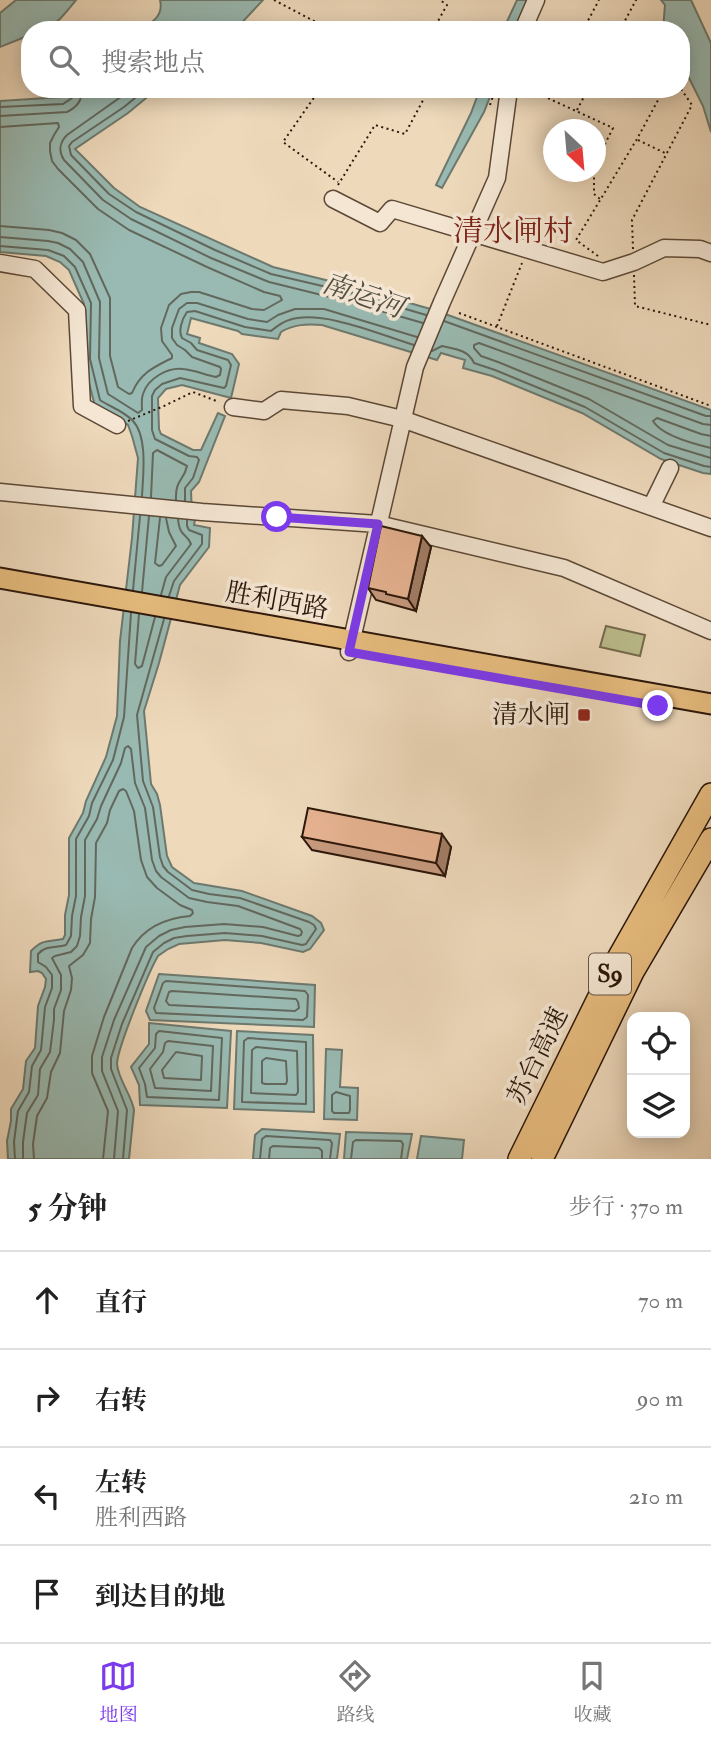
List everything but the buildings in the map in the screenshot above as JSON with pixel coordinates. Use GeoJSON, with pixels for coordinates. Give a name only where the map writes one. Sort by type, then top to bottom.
{"type":"FeatureCollection","features":[{"type":"Feature","properties":{"kind":"highway","name":"苏台高速"},"geometry":{"type":"LineString","coordinates":[[519,1159],[617,960],[711,794]]}},
{"type":"Feature","properties":{"kind":"highway","name":"苏台高速"},"geometry":{"type":"LineString","coordinates":[[542,1159],[634,972],[711,839]]}},
{"type":"Feature","properties":{"kind":"main road","name":"胜利西路"},"geometry":{"type":"LineString","coordinates":[[0,578],[119,605]]}},
{"type":"Feature","properties":{"kind":"main road","name":"胜利西路"},"geometry":{"type":"LineString","coordinates":[[0,589],[187,617],[711,715]]}},
{"type":"Feature","properties":{"kind":"main road","name":"胜利西路"},"geometry":{"type":"LineString","coordinates":[[350,646],[711,704]]}},
{"type":"Feature","properties":{"kind":"street"},"geometry":{"type":"LineString","coordinates":[[527,21],[536,0]]}},
{"type":"Feature","properties":{"kind":"street"},"geometry":{"type":"LineString","coordinates":[[350,646],[415,367],[497,178],[508,98]]}},
{"type":"Feature","properties":{"kind":"street"},"geometry":{"type":"LineString","coordinates":[[333,200],[380,223],[391,209],[603,272],[664,248],[700,249],[711,253]]}},
{"type":"Feature","properties":{"kind":"street"},"geometry":{"type":"LineString","coordinates":[[0,263],[35,269],[77,310],[82,406],[117,425]]}},
{"type":"Feature","properties":{"kind":"street"},"geometry":{"type":"LineString","coordinates":[[233,407],[264,411],[281,400],[348,406],[402,419],[711,528]]}},
{"type":"Feature","properties":{"kind":"street"},"geometry":{"type":"LineString","coordinates":[[651,507],[670,468]]}},
{"type":"Feature","properties":{"kind":"street"},"geometry":{"type":"LineString","coordinates":[[0,492],[202,512],[378,524],[564,568],[711,631]]}},
{"type":"Feature","properties":{"kind":"path"},"geometry":{"type":"LineString","coordinates":[[274,0],[314,21]]}},
{"type":"Feature","properties":{"kind":"path"},"geometry":{"type":"LineString","coordinates":[[438,21],[447,5],[440,0]]}},
{"type":"Feature","properties":{"kind":"path"},"geometry":{"type":"LineString","coordinates":[[588,21],[598,0]]}},
{"type":"Feature","properties":{"kind":"path"},"geometry":{"type":"LineString","coordinates":[[625,21],[637,0]]}},
{"type":"Feature","properties":{"kind":"path"},"geometry":{"type":"LineString","coordinates":[[314,98],[283,142],[339,182]]}},
{"type":"Feature","properties":{"kind":"path"},"geometry":{"type":"LineString","coordinates":[[333,200],[339,182],[374,125],[405,134],[424,98]]}},
{"type":"Feature","properties":{"kind":"path"},"geometry":{"type":"LineString","coordinates":[[490,105],[492,98]]}},
{"type":"Feature","properties":{"kind":"path"},"geometry":{"type":"LineString","coordinates":[[548,98],[593,119]]}},
{"type":"Feature","properties":{"kind":"path"},"geometry":{"type":"LineString","coordinates":[[576,111],[583,98]]}},
{"type":"Feature","properties":{"kind":"path"},"geometry":{"type":"LineString","coordinates":[[614,268],[576,240],[659,98]]}},
{"type":"Feature","properties":{"kind":"path"},"geometry":{"type":"LineString","coordinates":[[687,98],[692,105],[632,220],[635,306],[711,325]]}},
{"type":"Feature","properties":{"kind":"path"},"geometry":{"type":"LineString","coordinates":[[606,125],[613,128],[606,142]]}},
{"type":"Feature","properties":{"kind":"path"},"geometry":{"type":"LineString","coordinates":[[637,139],[668,154]]}},
{"type":"Feature","properties":{"kind":"path"},"geometry":{"type":"LineString","coordinates":[[594,182],[594,194],[601,200]]}},
{"type":"Feature","properties":{"kind":"path"},"geometry":{"type":"LineString","coordinates":[[496,327],[528,249]]}},
{"type":"Feature","properties":{"kind":"path"},"geometry":{"type":"LineString","coordinates":[[459,313],[711,406]]}},
{"type":"Feature","properties":{"kind":"path"},"geometry":{"type":"LineString","coordinates":[[117,425],[193,393],[233,407]]}},
{"type":"Feature","properties":{"kind":"green space"},"geometry":{"type":"Polygon","coordinates":[[[606,626],[645,635],[640,656],[600,647],[606,626]]]}},
{"type":"Feature","properties":{"kind":"water"},"geometry":{"type":"Polygon","coordinates":[[[16,0],[76,0],[56,21],[21,21],[21,39],[0,47],[0,13],[16,0]]]}},
{"type":"Feature","properties":{"kind":"water"},"geometry":{"type":"Polygon","coordinates":[[[160,0],[263,0],[243,21],[153,21],[159,15],[160,0]]]}},
{"type":"Feature","properties":{"kind":"water"},"geometry":{"type":"Polygon","coordinates":[[[517,0],[532,0],[522,21],[507,21],[517,0]]]}},
{"type":"Feature","properties":{"kind":"water"},"geometry":{"type":"Polygon","coordinates":[[[661,0],[691,0],[711,43],[711,132],[703,106],[690,80],[690,21],[664,21],[665,5],[661,0]]]}},
{"type":"Feature","properties":{"kind":"water","name":"南运河"},"geometry":{"type":"Polygon","coordinates":[[[146,98],[75,149],[114,188],[140,207],[273,267],[434,310],[711,410],[711,474],[661,459],[582,413],[492,376],[463,368],[465,360],[441,353],[437,360],[322,325],[291,327],[281,332],[278,339],[242,334],[191,318],[187,334],[200,338],[199,343],[232,354],[239,364],[231,398],[182,385],[166,389],[158,398],[161,434],[193,450],[201,450],[218,413],[225,416],[199,482],[191,491],[192,514],[196,515],[194,525],[210,528],[209,547],[180,585],[144,711],[151,784],[160,805],[167,856],[172,867],[194,883],[242,891],[312,916],[321,923],[324,930],[310,949],[303,952],[261,943],[225,940],[179,944],[158,956],[134,1010],[118,1056],[120,1075],[134,1110],[129,1159],[8,1159],[11,1109],[23,1089],[26,1061],[35,1048],[38,1006],[46,979],[38,971],[30,972],[31,951],[42,943],[63,939],[65,935],[69,895],[69,838],[83,813],[106,757],[117,716],[120,641],[138,458],[128,425],[95,406],[83,360],[84,304],[69,270],[60,262],[46,256],[0,252],[0,101],[146,98]]]}},
{"type":"Feature","properties":{"kind":"water"},"geometry":{"type":"Polygon","coordinates":[[[477,98],[489,98],[442,188],[436,185],[477,98]]]}},
{"type":"Feature","properties":{"kind":"water"},"geometry":{"type":"Polygon","coordinates":[[[159,974],[315,985],[314,1027],[150,1020],[146,1011],[159,974]]]}},
{"type":"Feature","properties":{"kind":"water"},"geometry":{"type":"Polygon","coordinates":[[[149,1023],[231,1031],[227,1108],[140,1105],[139,1085],[131,1067],[149,1044],[149,1023]]]}},
{"type":"Feature","properties":{"kind":"water"},"geometry":{"type":"Polygon","coordinates":[[[237,1031],[313,1035],[314,1112],[234,1109],[237,1031]]]}},
{"type":"Feature","properties":{"kind":"water"},"geometry":{"type":"Polygon","coordinates":[[[326,1049],[342,1050],[340,1087],[358,1088],[357,1120],[324,1119],[326,1049]]]}},
{"type":"Feature","properties":{"kind":"water"},"geometry":{"type":"Polygon","coordinates":[[[262,1129],[340,1134],[337,1159],[253,1159],[255,1135],[262,1129]]]}},
{"type":"Feature","properties":{"kind":"water"},"geometry":{"type":"Polygon","coordinates":[[[346,1132],[412,1134],[407,1159],[344,1159],[346,1132]]]}},
{"type":"Feature","properties":{"kind":"water"},"geometry":{"type":"Polygon","coordinates":[[[421,1136],[464,1140],[462,1159],[417,1159],[421,1136]]]}},
{"type":"Feature","properties":{"kind":"place","name":"清水闸"},"geometry":{"type":"Point","coordinates":[584,715]}},
{"type":"Feature","properties":{"kind":"district","name":"清水闸村"},"geometry":{"type":"Point","coordinates":[513,231]}},
{"type":"Feature","properties":{"kind":"route"},"geometry":{"type":"LineString","coordinates":[[277,517],[378,524],[349,652],[658,706]]}}]}
